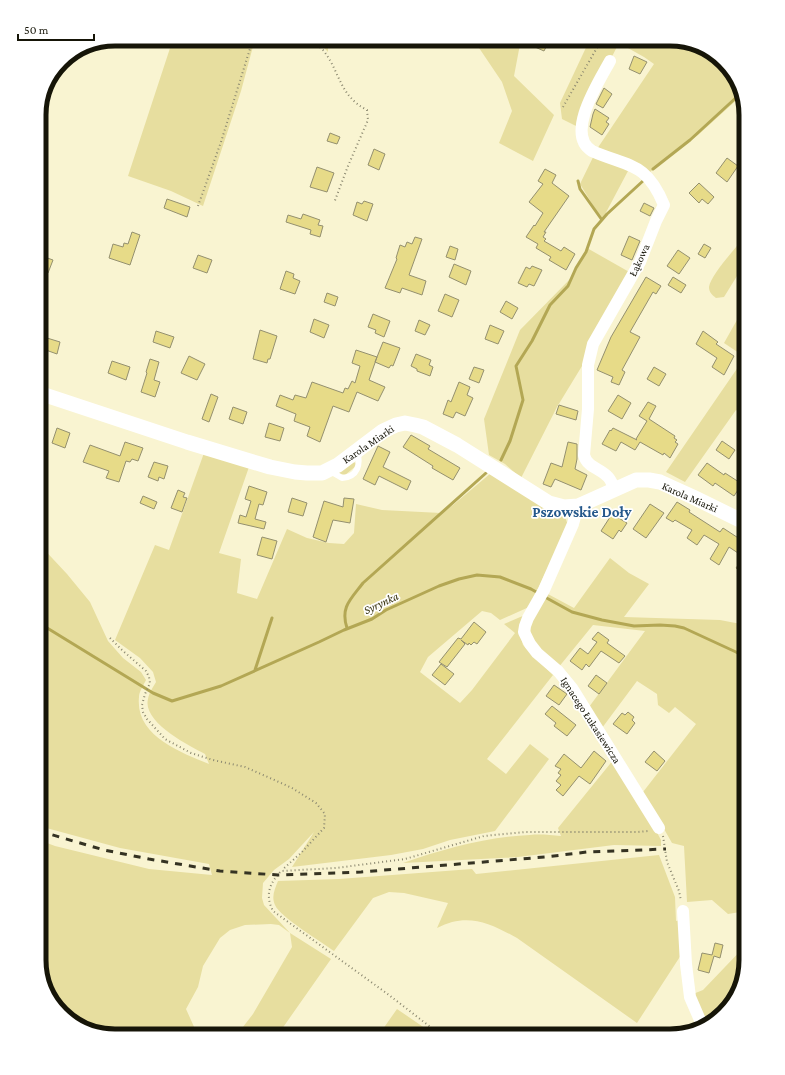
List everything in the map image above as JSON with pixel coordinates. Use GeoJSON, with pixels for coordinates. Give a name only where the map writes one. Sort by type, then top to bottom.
{"type":"FeatureCollection","features":[{"type":"Feature","properties":{"kind":"street","name":"Łąkowa"},"geometry":{"type":"LineString","coordinates":[[610,61],[589,101],[582,120],[583,139],[588,149],[633,166],[647,176],[660,194],[664,205],[640,262],[593,344],[588,365],[588,409],[584,455],[588,464],[608,477],[615,490]]}},
{"type":"Feature","properties":{"kind":"street","name":"Karola Miarki"},"geometry":{"type":"LineString","coordinates":[[46,395],[187,442],[270,467],[307,473],[322,473],[338,465],[384,431],[396,425],[405,423],[423,427],[457,445],[549,503],[564,506],[578,506],[636,480],[649,480],[660,482],[739,520]]}},
{"type":"Feature","properties":{"kind":"street","name":"Ignacego Łukasiewicza"},"geometry":{"type":"LineString","coordinates":[[578,506],[573,524],[544,590],[525,626],[524,632],[526,639],[538,653],[558,671],[572,688],[659,828]]}},
{"type":"Feature","properties":{"kind":"street"},"geometry":{"type":"LineString","coordinates":[[683,911],[686,964],[690,997],[701,1021]]}},
{"type":"Feature","properties":{"kind":"path"},"geometry":{"type":"LineString","coordinates":[[198,206],[221,142],[252,46]]}},
{"type":"Feature","properties":{"kind":"path"},"geometry":{"type":"LineString","coordinates":[[318,46],[323,51],[347,95],[359,106],[367,110],[368,120],[334,203]]}},
{"type":"Feature","properties":{"kind":"path"},"geometry":{"type":"LineString","coordinates":[[563,107],[598,46]]}},
{"type":"Feature","properties":{"kind":"path"},"geometry":{"type":"LineString","coordinates":[[110,638],[146,671],[150,683],[144,694],[142,705],[147,719],[165,739],[190,753],[244,767],[270,778],[292,788],[316,803],[325,814],[324,828],[302,852],[281,871],[272,884],[268,895],[268,900],[273,911],[389,995],[433,1029]]}},
{"type":"Feature","properties":{"kind":"path"},"geometry":{"type":"LineString","coordinates":[[281,871],[336,868],[405,859],[484,836],[525,832],[638,832],[659,828],[665,839],[667,862],[679,891],[683,911]]}},
{"type":"Feature","properties":{"kind":"shaded area"},"geometry":{"type":"Polygon","coordinates":[[[171,46],[253,46],[241,91],[203,206],[171,191],[128,176],[171,46]]]}},
{"type":"Feature","properties":{"kind":"shaded area"},"geometry":{"type":"Polygon","coordinates":[[[322,46],[328,46],[328,52],[322,46]]]}},
{"type":"Feature","properties":{"kind":"shaded area"},"geometry":{"type":"Polygon","coordinates":[[[478,46],[520,46],[514,76],[554,115],[533,161],[499,143],[512,111],[502,82],[478,46]]]}},
{"type":"Feature","properties":{"kind":"shaded area"},"geometry":{"type":"Polygon","coordinates":[[[587,46],[617,46],[576,126],[562,119],[560,103],[587,46]]]}},
{"type":"Feature","properties":{"kind":"shaded area"},"geometry":{"type":"Polygon","coordinates":[[[624,46],[674,46],[683,47],[700,53],[715,63],[722,70],[730,81],[737,99],[698,135],[650,172],[628,171],[602,220],[580,184],[597,149],[654,64],[624,46]]]}},
{"type":"Feature","properties":{"kind":"shaded area"},"geometry":{"type":"Polygon","coordinates":[[[739,244],[739,274],[724,297],[716,298],[712,295],[709,287],[719,268],[739,244]]]}},
{"type":"Feature","properties":{"kind":"shaded area"},"geometry":{"type":"Polygon","coordinates":[[[587,248],[631,273],[603,318],[582,366],[557,407],[521,478],[505,464],[489,455],[484,419],[520,330],[573,276],[587,248]]]}},
{"type":"Feature","properties":{"kind":"shaded area"},"geometry":{"type":"Polygon","coordinates":[[[739,316],[739,353],[724,343],[739,316]]]}},
{"type":"Feature","properties":{"kind":"shaded area"},"geometry":{"type":"Polygon","coordinates":[[[739,366],[739,412],[736,410],[685,482],[666,472],[739,366]]]}},
{"type":"Feature","properties":{"kind":"shaded area"},"geometry":{"type":"Polygon","coordinates":[[[204,453],[249,467],[219,553],[241,559],[237,593],[257,599],[287,529],[307,538],[329,543],[344,544],[354,533],[356,504],[382,510],[441,513],[453,505],[491,473],[565,516],[568,526],[529,607],[500,620],[491,613],[482,611],[428,657],[420,672],[460,703],[472,690],[515,633],[504,624],[525,615],[519,630],[523,645],[553,675],[487,759],[506,774],[530,744],[549,759],[495,831],[450,840],[423,849],[391,855],[292,867],[314,832],[289,859],[274,870],[263,883],[262,898],[264,905],[290,933],[279,925],[245,925],[230,930],[220,938],[203,966],[198,987],[186,1009],[195,1029],[102,1028],[85,1022],[70,1012],[55,994],[48,978],[46,960],[46,843],[149,869],[212,875],[209,864],[120,848],[46,828],[46,552],[90,602],[108,641],[123,658],[141,672],[146,680],[139,695],[140,711],[144,722],[162,741],[185,754],[209,764],[205,754],[168,732],[152,716],[148,708],[148,699],[156,682],[153,672],[140,658],[115,640],[155,545],[169,550],[204,453]]]}},
{"type":"Feature","properties":{"kind":"shaded area"},"geometry":{"type":"Polygon","coordinates":[[[353,462],[356,463],[356,466],[345,475],[338,473],[353,462]]]}},
{"type":"Feature","properties":{"kind":"shaded area"},"geometry":{"type":"Polygon","coordinates":[[[610,558],[629,573],[649,584],[624,617],[720,620],[739,624],[739,912],[728,914],[712,900],[687,902],[684,846],[672,843],[643,792],[696,724],[675,707],[669,713],[658,705],[657,694],[637,681],[602,728],[589,707],[645,631],[593,625],[558,668],[544,654],[535,642],[530,630],[532,620],[546,593],[574,608],[610,558]]]}},
{"type":"Feature","properties":{"kind":"shaded area"},"geometry":{"type":"Polygon","coordinates":[[[614,759],[653,825],[661,840],[661,846],[614,845],[518,857],[403,863],[434,853],[497,838],[534,835],[561,836],[558,828],[614,759]]]}},
{"type":"Feature","properties":{"kind":"shaded area"},"geometry":{"type":"Polygon","coordinates":[[[659,855],[675,897],[676,921],[680,920],[683,952],[637,1023],[517,938],[497,928],[478,921],[468,920],[448,923],[437,928],[448,903],[404,893],[389,892],[373,898],[334,951],[285,916],[278,910],[273,899],[278,881],[339,879],[472,869],[476,874],[659,855]]]}},
{"type":"Feature","properties":{"kind":"shaded area"},"geometry":{"type":"Polygon","coordinates":[[[290,933],[331,959],[282,1029],[241,1029],[253,1014],[292,947],[290,933]]]}},
{"type":"Feature","properties":{"kind":"shaded area"},"geometry":{"type":"Polygon","coordinates":[[[739,952],[737,978],[730,994],[719,1009],[705,1019],[693,994],[703,990],[739,952]]]}},
{"type":"Feature","properties":{"kind":"shaded area"},"geometry":{"type":"Polygon","coordinates":[[[397,1009],[426,1029],[383,1029],[397,1009]]]}},
{"type":"Feature","properties":{"kind":"building"},"geometry":{"type":"Polygon","coordinates":[[[533,46],[546,46],[544,51],[533,46]]]}},
{"type":"Feature","properties":{"kind":"building"},"geometry":{"type":"Polygon","coordinates":[[[634,56],[647,62],[640,74],[629,69],[634,56]]]}},
{"type":"Feature","properties":{"kind":"building"},"geometry":{"type":"Polygon","coordinates":[[[604,88],[612,94],[603,108],[596,104],[604,88]]]}},
{"type":"Feature","properties":{"kind":"building"},"geometry":{"type":"Polygon","coordinates":[[[595,109],[609,118],[606,122],[609,124],[602,135],[590,127],[595,109]]]}},
{"type":"Feature","properties":{"kind":"building"},"geometry":{"type":"Polygon","coordinates":[[[330,133],[340,137],[337,144],[327,141],[330,133]]]}},
{"type":"Feature","properties":{"kind":"building"},"geometry":{"type":"Polygon","coordinates":[[[374,149],[385,154],[379,170],[368,165],[374,149]]]}},
{"type":"Feature","properties":{"kind":"building"},"geometry":{"type":"Polygon","coordinates":[[[727,158],[738,166],[727,182],[716,173],[727,158]]]}},
{"type":"Feature","properties":{"kind":"building"},"geometry":{"type":"Polygon","coordinates":[[[317,167],[334,173],[327,192],[310,187],[317,167]]]}},
{"type":"Feature","properties":{"kind":"building"},"geometry":{"type":"Polygon","coordinates":[[[545,169],[556,175],[552,183],[569,196],[544,232],[546,232],[543,237],[546,239],[544,241],[561,251],[564,247],[575,254],[566,270],[549,260],[551,257],[536,248],[538,244],[526,237],[543,213],[529,202],[543,184],[538,181],[545,169]]]}},
{"type":"Feature","properties":{"kind":"building"},"geometry":{"type":"Polygon","coordinates":[[[699,183],[714,197],[708,204],[702,199],[699,203],[689,193],[699,183]]]}},
{"type":"Feature","properties":{"kind":"building"},"geometry":{"type":"Polygon","coordinates":[[[167,199],[190,207],[187,217],[164,208],[167,199]]]}},
{"type":"Feature","properties":{"kind":"building"},"geometry":{"type":"Polygon","coordinates":[[[364,201],[373,204],[367,221],[353,215],[357,202],[362,204],[364,201]]]}},
{"type":"Feature","properties":{"kind":"building"},"geometry":{"type":"Polygon","coordinates":[[[644,203],[654,208],[650,216],[640,211],[644,203]]]}},
{"type":"Feature","properties":{"kind":"building"},"geometry":{"type":"Polygon","coordinates":[[[303,214],[320,220],[318,225],[323,226],[320,237],[310,234],[311,230],[286,222],[288,215],[301,219],[303,214]]]}},
{"type":"Feature","properties":{"kind":"building"},"geometry":{"type":"Polygon","coordinates":[[[132,232],[140,235],[130,265],[109,258],[113,244],[123,247],[124,243],[128,244],[132,232]]]}},
{"type":"Feature","properties":{"kind":"building"},"geometry":{"type":"Polygon","coordinates":[[[629,236],[640,241],[632,260],[621,255],[629,236]]]}},
{"type":"Feature","properties":{"kind":"building"},"geometry":{"type":"Polygon","coordinates":[[[415,237],[422,239],[409,275],[426,281],[422,295],[402,288],[400,293],[385,288],[397,259],[400,245],[405,247],[407,242],[412,244],[415,237]]]}},
{"type":"Feature","properties":{"kind":"building"},"geometry":{"type":"Polygon","coordinates":[[[704,244],[711,248],[705,258],[698,254],[704,244]]]}},
{"type":"Feature","properties":{"kind":"building"},"geometry":{"type":"Polygon","coordinates":[[[450,246],[458,249],[455,260],[446,257],[450,246]]]}},
{"type":"Feature","properties":{"kind":"building"},"geometry":{"type":"Polygon","coordinates":[[[678,250],[690,258],[679,274],[667,266],[678,250]]]}},
{"type":"Feature","properties":{"kind":"building"},"geometry":{"type":"Polygon","coordinates":[[[198,255],[212,260],[207,273],[193,268],[198,255]]]}},
{"type":"Feature","properties":{"kind":"building"},"geometry":{"type":"Polygon","coordinates":[[[46,258],[53,260],[48,273],[46,272],[46,258]]]}},
{"type":"Feature","properties":{"kind":"building"},"geometry":{"type":"Polygon","coordinates":[[[454,264],[471,271],[466,285],[449,277],[454,264]]]}},
{"type":"Feature","properties":{"kind":"building"},"geometry":{"type":"Polygon","coordinates":[[[532,266],[542,270],[534,286],[529,284],[527,287],[518,283],[526,267],[530,269],[532,266]]]}},
{"type":"Feature","properties":{"kind":"building"},"geometry":{"type":"Polygon","coordinates":[[[286,271],[294,274],[293,278],[300,281],[295,294],[280,289],[286,271]]]}},
{"type":"Feature","properties":{"kind":"building"},"geometry":{"type":"Polygon","coordinates":[[[646,277],[661,286],[656,294],[653,292],[630,332],[640,337],[622,370],[625,372],[619,385],[611,382],[613,377],[597,370],[611,337],[646,277]]]}},
{"type":"Feature","properties":{"kind":"building"},"geometry":{"type":"Polygon","coordinates":[[[673,277],[686,285],[681,293],[668,285],[673,277]]]}},
{"type":"Feature","properties":{"kind":"building"},"geometry":{"type":"Polygon","coordinates":[[[327,293],[338,297],[335,306],[324,302],[327,293]]]}},
{"type":"Feature","properties":{"kind":"building"},"geometry":{"type":"Polygon","coordinates":[[[445,294],[459,300],[452,317],[438,311],[445,294]]]}},
{"type":"Feature","properties":{"kind":"building"},"geometry":{"type":"Polygon","coordinates":[[[506,301],[518,308],[512,319],[500,312],[506,301]]]}},
{"type":"Feature","properties":{"kind":"building"},"geometry":{"type":"Polygon","coordinates":[[[373,314],[390,321],[384,337],[375,333],[376,330],[368,327],[373,314]]]}},
{"type":"Feature","properties":{"kind":"building"},"geometry":{"type":"Polygon","coordinates":[[[314,319],[329,325],[324,338],[310,332],[314,319]]]}},
{"type":"Feature","properties":{"kind":"building"},"geometry":{"type":"Polygon","coordinates":[[[419,320],[430,325],[425,335],[415,331],[419,320]]]}},
{"type":"Feature","properties":{"kind":"building"},"geometry":{"type":"Polygon","coordinates":[[[490,325],[504,331],[498,344],[485,339],[490,325]]]}},
{"type":"Feature","properties":{"kind":"building"},"geometry":{"type":"Polygon","coordinates":[[[260,330],[277,336],[270,359],[268,359],[267,363],[253,359],[260,330]]]}},
{"type":"Feature","properties":{"kind":"building"},"geometry":{"type":"Polygon","coordinates":[[[156,331],[174,337],[170,348],[153,342],[156,331]]]}},
{"type":"Feature","properties":{"kind":"building"},"geometry":{"type":"Polygon","coordinates":[[[703,331],[718,342],[716,344],[734,356],[724,375],[712,367],[717,358],[696,344],[703,331]]]}},
{"type":"Feature","properties":{"kind":"building"},"geometry":{"type":"Polygon","coordinates":[[[47,338],[60,342],[57,354],[46,350],[47,338]]]}},
{"type":"Feature","properties":{"kind":"building"},"geometry":{"type":"Polygon","coordinates":[[[383,342],[400,348],[393,366],[391,365],[389,368],[375,362],[383,342]]]}},
{"type":"Feature","properties":{"kind":"building"},"geometry":{"type":"Polygon","coordinates":[[[356,350],[377,357],[369,380],[385,387],[378,401],[357,392],[349,412],[333,406],[320,442],[307,436],[310,427],[294,421],[296,414],[276,406],[280,395],[293,400],[295,395],[306,398],[312,382],[343,393],[345,388],[348,389],[352,381],[355,383],[360,366],[352,363],[356,350]]]}},
{"type":"Feature","properties":{"kind":"building"},"geometry":{"type":"Polygon","coordinates":[[[416,354],[431,360],[429,365],[433,367],[430,376],[417,371],[417,369],[411,366],[416,354]]]}},
{"type":"Feature","properties":{"kind":"building"},"geometry":{"type":"Polygon","coordinates":[[[189,356],[205,364],[197,380],[181,373],[189,356]]]}},
{"type":"Feature","properties":{"kind":"building"},"geometry":{"type":"Polygon","coordinates":[[[150,359],[159,362],[154,380],[160,382],[155,397],[141,392],[150,359]]]}},
{"type":"Feature","properties":{"kind":"building"},"geometry":{"type":"Polygon","coordinates":[[[112,361],[130,367],[126,380],[108,373],[112,361]]]}},
{"type":"Feature","properties":{"kind":"building"},"geometry":{"type":"Polygon","coordinates":[[[474,367],[484,370],[479,383],[469,379],[474,367]]]}},
{"type":"Feature","properties":{"kind":"building"},"geometry":{"type":"Polygon","coordinates":[[[654,367],[666,374],[659,386],[647,379],[654,367]]]}},
{"type":"Feature","properties":{"kind":"building"},"geometry":{"type":"Polygon","coordinates":[[[459,382],[470,387],[467,395],[473,398],[465,416],[456,412],[453,418],[443,414],[448,400],[451,402],[459,382]]]}},
{"type":"Feature","properties":{"kind":"building"},"geometry":{"type":"Polygon","coordinates":[[[211,394],[218,397],[209,422],[202,419],[211,394]]]}},
{"type":"Feature","properties":{"kind":"building"},"geometry":{"type":"Polygon","coordinates":[[[618,395],[631,403],[622,419],[608,411],[618,395]]]}},
{"type":"Feature","properties":{"kind":"building"},"geometry":{"type":"Polygon","coordinates":[[[648,402],[656,406],[649,419],[675,436],[674,438],[677,440],[675,442],[678,444],[670,458],[664,453],[663,455],[640,442],[635,450],[621,442],[616,451],[602,444],[610,430],[611,431],[613,428],[637,440],[636,439],[647,421],[639,416],[648,402]]]}},
{"type":"Feature","properties":{"kind":"building"},"geometry":{"type":"Polygon","coordinates":[[[559,405],[578,411],[576,420],[556,414],[559,405]]]}},
{"type":"Feature","properties":{"kind":"building"},"geometry":{"type":"Polygon","coordinates":[[[233,407],[247,412],[243,424],[229,419],[233,407]]]}},
{"type":"Feature","properties":{"kind":"building"},"geometry":{"type":"Polygon","coordinates":[[[269,423],[284,428],[280,441],[265,437],[269,423]]]}},
{"type":"Feature","properties":{"kind":"building"},"geometry":{"type":"Polygon","coordinates":[[[57,428],[70,433],[65,448],[52,443],[57,428]]]}},
{"type":"Feature","properties":{"kind":"building"},"geometry":{"type":"Polygon","coordinates":[[[411,435],[430,446],[428,449],[460,468],[453,480],[432,468],[433,466],[403,447],[411,435]]]}},
{"type":"Feature","properties":{"kind":"building"},"geometry":{"type":"Polygon","coordinates":[[[722,441],[735,450],[729,459],[716,450],[722,441]]]}},
{"type":"Feature","properties":{"kind":"building"},"geometry":{"type":"Polygon","coordinates":[[[125,442],[143,448],[138,461],[132,459],[130,462],[126,461],[119,482],[106,478],[109,471],[83,462],[90,445],[120,456],[125,442]]]}},
{"type":"Feature","properties":{"kind":"building"},"geometry":{"type":"Polygon","coordinates":[[[568,442],[577,444],[575,469],[587,475],[581,490],[555,479],[551,487],[543,484],[551,463],[562,467],[568,442]]]}},
{"type":"Feature","properties":{"kind":"building"},"geometry":{"type":"Polygon","coordinates":[[[378,446],[390,452],[383,467],[411,481],[407,490],[379,476],[375,485],[363,479],[378,446]]]}},
{"type":"Feature","properties":{"kind":"building"},"geometry":{"type":"Polygon","coordinates":[[[154,462],[168,466],[164,479],[159,477],[158,481],[148,477],[154,462]]]}},
{"type":"Feature","properties":{"kind":"building"},"geometry":{"type":"Polygon","coordinates":[[[707,463],[724,475],[725,473],[739,482],[739,488],[734,496],[715,483],[713,486],[698,475],[707,463]]]}},
{"type":"Feature","properties":{"kind":"building"},"geometry":{"type":"Polygon","coordinates":[[[249,486],[267,492],[263,505],[259,504],[255,519],[266,522],[264,529],[238,523],[240,515],[246,517],[251,501],[245,499],[249,486]]]}},
{"type":"Feature","properties":{"kind":"building"},"geometry":{"type":"Polygon","coordinates":[[[178,490],[185,493],[183,497],[187,498],[182,512],[171,508],[178,490]]]}},
{"type":"Feature","properties":{"kind":"building"},"geometry":{"type":"Polygon","coordinates":[[[143,496],[157,502],[154,509],[140,503],[143,496]]]}},
{"type":"Feature","properties":{"kind":"building"},"geometry":{"type":"Polygon","coordinates":[[[292,498],[307,503],[303,516],[288,512],[292,498]]]}},
{"type":"Feature","properties":{"kind":"building"},"geometry":{"type":"Polygon","coordinates":[[[344,498],[354,499],[350,523],[333,520],[326,542],[313,537],[324,501],[343,507],[344,498]]]}},
{"type":"Feature","properties":{"kind":"building"},"geometry":{"type":"Polygon","coordinates":[[[677,502],[690,510],[689,512],[720,532],[723,528],[739,538],[739,554],[729,547],[719,565],[710,559],[719,544],[704,535],[697,545],[687,538],[692,530],[675,520],[673,522],[666,518],[677,502]]]}},
{"type":"Feature","properties":{"kind":"building"},"geometry":{"type":"Polygon","coordinates":[[[650,504],[664,513],[646,538],[633,529],[650,504]]]}},
{"type":"Feature","properties":{"kind":"building"},"geometry":{"type":"Polygon","coordinates":[[[612,514],[627,523],[621,532],[619,530],[613,539],[601,531],[612,514]]]}},
{"type":"Feature","properties":{"kind":"building"},"geometry":{"type":"Polygon","coordinates":[[[262,537],[277,541],[272,559],[257,555],[262,537]]]}},
{"type":"Feature","properties":{"kind":"building"},"geometry":{"type":"Polygon","coordinates":[[[474,622],[486,632],[477,644],[474,642],[471,645],[469,643],[468,645],[461,640],[465,644],[447,667],[439,662],[458,638],[461,639],[474,622]]]}},
{"type":"Feature","properties":{"kind":"building"},"geometry":{"type":"Polygon","coordinates":[[[598,632],[609,640],[607,643],[625,656],[619,663],[601,651],[589,667],[586,664],[582,670],[570,661],[580,648],[588,654],[597,642],[592,639],[598,632]]]}},
{"type":"Feature","properties":{"kind":"building"},"geometry":{"type":"Polygon","coordinates":[[[441,664],[454,674],[445,685],[432,675],[441,664]]]}},
{"type":"Feature","properties":{"kind":"building"},"geometry":{"type":"Polygon","coordinates":[[[596,675],[607,683],[599,694],[588,686],[596,675]]]}},
{"type":"Feature","properties":{"kind":"building"},"geometry":{"type":"Polygon","coordinates":[[[554,685],[567,694],[559,705],[546,696],[554,685]]]}},
{"type":"Feature","properties":{"kind":"building"},"geometry":{"type":"Polygon","coordinates":[[[552,706],[576,725],[567,736],[554,726],[556,723],[545,714],[552,706]]]}},
{"type":"Feature","properties":{"kind":"building"},"geometry":{"type":"Polygon","coordinates":[[[628,712],[634,717],[632,720],[635,723],[627,734],[613,724],[622,713],[625,715],[628,712]]]}},
{"type":"Feature","properties":{"kind":"building"},"geometry":{"type":"Polygon","coordinates":[[[594,751],[606,761],[590,784],[579,776],[563,796],[556,790],[561,785],[556,781],[561,775],[558,773],[561,769],[555,766],[564,754],[581,768],[594,751]]]}},
{"type":"Feature","properties":{"kind":"building"},"geometry":{"type":"Polygon","coordinates":[[[654,751],[665,761],[657,771],[645,762],[654,751]]]}},
{"type":"Feature","properties":{"kind":"building"},"geometry":{"type":"Polygon","coordinates":[[[715,943],[723,945],[720,958],[714,956],[709,973],[698,970],[702,953],[712,955],[715,943]]]}},
{"type":"Feature","properties":{"kind":"waterway"},"geometry":{"type":"LineString","coordinates":[[653,169],[690,140],[737,97]]}},
{"type":"Feature","properties":{"kind":"waterway"},"geometry":{"type":"LineString","coordinates":[[501,460],[510,441],[523,400],[516,366],[532,341],[550,305],[568,286],[576,268],[586,252],[594,229],[607,214],[644,180]]}},
{"type":"Feature","properties":{"kind":"waterway"},"geometry":{"type":"LineString","coordinates":[[578,181],[580,189],[602,220]]}},
{"type":"Feature","properties":{"kind":"waterway"},"geometry":{"type":"LineString","coordinates":[[347,628],[345,621],[346,609],[351,599],[363,583],[486,473]]}},
{"type":"Feature","properties":{"kind":"waterway","name":"Syrynka"},"geometry":{"type":"LineString","coordinates":[[46,627],[153,693],[172,701],[221,686],[344,630],[372,619],[386,610],[439,586],[459,579],[477,575],[500,577],[538,593]]}},
{"type":"Feature","properties":{"kind":"waterway","name":"Syrynka"},"geometry":{"type":"LineString","coordinates":[[543,596],[572,612],[602,620],[634,626],[660,625],[684,628],[739,654]]}},
{"type":"Feature","properties":{"kind":"waterway"},"geometry":{"type":"LineString","coordinates":[[255,670],[272,618]]}},
{"type":"Feature","properties":{"kind":"railway"},"geometry":{"type":"LineString","coordinates":[[46,833],[104,850],[149,859],[220,871],[278,875],[361,872],[545,857],[587,852],[666,849]]}},
{"type":"Feature","properties":{"kind":"district","name":"Pszowskie Doły"},"geometry":{"type":"Point","coordinates":[582,512]}}]}
